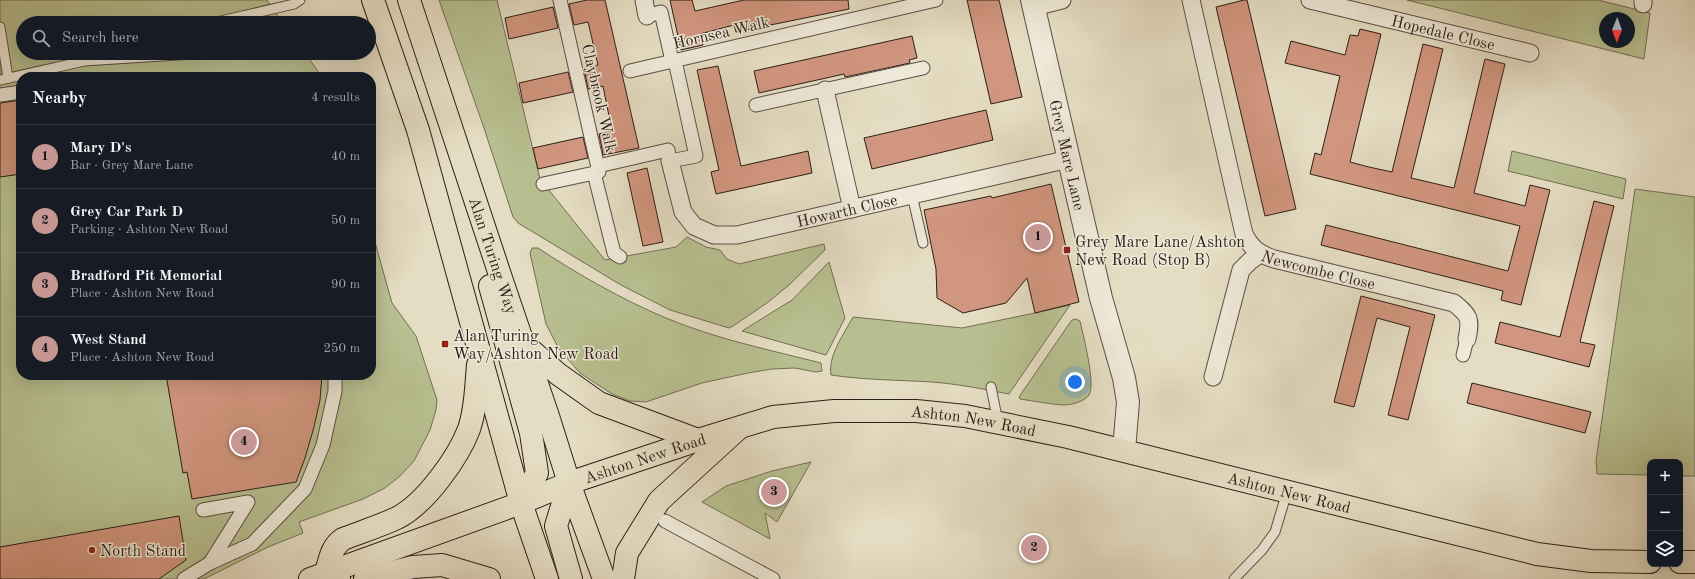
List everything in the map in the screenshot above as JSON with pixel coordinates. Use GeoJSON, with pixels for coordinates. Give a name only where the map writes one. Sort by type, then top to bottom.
{"type":"FeatureCollection","features":[{"type":"Feature","properties":{"kind":"main road"},"geometry":{"type":"LineString","coordinates":[[373,0],[374,16]]}},
{"type":"Feature","properties":{"kind":"main road","name":"Alan Turing Way"},"geometry":{"type":"LineString","coordinates":[[410,0],[500,275],[525,344],[569,483],[604,579]]}},
{"type":"Feature","properties":{"kind":"main road"},"geometry":{"type":"LineString","coordinates":[[376,32],[418,130],[521,503],[547,579]]}},
{"type":"Feature","properties":{"kind":"main road"},"geometry":{"type":"LineString","coordinates":[[456,140],[472,224],[531,433],[537,473],[521,503]]}},
{"type":"Feature","properties":{"kind":"main road"},"geometry":{"type":"LineString","coordinates":[[525,344],[558,374],[599,403],[698,440]]}},
{"type":"Feature","properties":{"kind":"main road"},"geometry":{"type":"LineString","coordinates":[[325,577],[331,553],[338,542],[398,518],[428,495],[452,460],[469,428],[474,402],[479,354]]}},
{"type":"Feature","properties":{"kind":"main road","name":"Ashton New Road"},"geometry":{"type":"LineString","coordinates":[[325,577],[521,503],[569,483],[698,440],[773,417],[834,411],[916,411],[965,416],[998,422],[1124,450],[1537,554],[1591,562],[1647,562]]}},
{"type":"Feature","properties":{"kind":"main road"},"geometry":{"type":"LineString","coordinates":[[623,579],[627,553],[659,500],[739,428]]}},
{"type":"Feature","properties":{"kind":"main road"},"geometry":{"type":"LineString","coordinates":[[569,483],[556,526],[571,579]]}},
{"type":"Feature","properties":{"kind":"main road"},"geometry":{"type":"LineString","coordinates":[[1683,562],[1695,562]]}},
{"type":"Feature","properties":{"kind":"main road"},"geometry":{"type":"LineString","coordinates":[[365,579],[412,567],[442,566],[489,579]]}},
{"type":"Feature","properties":{"kind":"street","name":"Claybrook Walk"},"geometry":{"type":"LineString","coordinates":[[543,184],[596,170],[560,0]]}},
{"type":"Feature","properties":{"kind":"street","name":"Hornsea Walk"},"geometry":{"type":"LineString","coordinates":[[630,71],[936,0]]}},
{"type":"Feature","properties":{"kind":"street"},"geometry":{"type":"LineString","coordinates":[[1033,3],[1062,0]]}},
{"type":"Feature","properties":{"kind":"street","name":"Newcombe Close"},"geometry":{"type":"LineString","coordinates":[[1191,0],[1244,234],[1249,245],[1260,254],[1274,259],[1454,303],[1467,313],[1469,325],[1465,347]]}},
{"type":"Feature","properties":{"kind":"street","name":"Hopedale Close"},"geometry":{"type":"LineString","coordinates":[[1310,0],[1530,53]]}},
{"type":"Feature","properties":{"kind":"street","name":"Grey Mare Lane"},"geometry":{"type":"LineString","coordinates":[[1033,3],[1101,298],[1124,378],[1128,402],[1124,450]]}},
{"type":"Feature","properties":{"kind":"street"},"geometry":{"type":"LineString","coordinates":[[620,256],[614,253],[596,170],[668,150],[670,161],[696,156],[661,12],[646,8]]}},
{"type":"Feature","properties":{"kind":"street"},"geometry":{"type":"LineString","coordinates":[[756,105],[923,68]]}},
{"type":"Feature","properties":{"kind":"street"},"geometry":{"type":"LineString","coordinates":[[825,90],[852,209]]}},
{"type":"Feature","properties":{"kind":"street"},"geometry":{"type":"LineString","coordinates":[[0,95],[16,93]]}},
{"type":"Feature","properties":{"kind":"street","name":"Howarth Close"},"geometry":{"type":"LineString","coordinates":[[670,161],[683,212],[694,226],[714,234],[738,235],[1069,159]]}},
{"type":"Feature","properties":{"kind":"street"},"geometry":{"type":"LineString","coordinates":[[1214,376],[1241,270],[1260,254]]}},
{"type":"Feature","properties":{"kind":"street"},"geometry":{"type":"LineString","coordinates":[[184,579],[210,562],[252,544],[305,489],[323,445],[335,391],[335,380]]}},
{"type":"Feature","properties":{"kind":"street"},"geometry":{"type":"LineString","coordinates":[[203,510],[248,502],[210,562]]}},
{"type":"Feature","properties":{"kind":"street"},"geometry":{"type":"LineString","coordinates":[[665,521],[773,579]]}},
{"type":"Feature","properties":{"kind":"lane"},"geometry":{"type":"LineString","coordinates":[[242,16],[294,4],[300,0]]}},
{"type":"Feature","properties":{"kind":"lane"},"geometry":{"type":"LineString","coordinates":[[0,27],[4,79],[16,76]]}},
{"type":"Feature","properties":{"kind":"lane"},"geometry":{"type":"LineString","coordinates":[[33,72],[84,60]]}},
{"type":"Feature","properties":{"kind":"lane"},"geometry":{"type":"LineString","coordinates":[[912,195],[923,243]]}},
{"type":"Feature","properties":{"kind":"lane"},"geometry":{"type":"LineString","coordinates":[[991,386],[998,422]]}},
{"type":"Feature","properties":{"kind":"lane"},"geometry":{"type":"LineString","coordinates":[[1234,579],[1262,550],[1275,532],[1287,491]]}},
{"type":"Feature","properties":{"kind":"green space"},"geometry":{"type":"Polygon","coordinates":[[[0,0],[267,0],[278,16],[16,16],[16,60],[310,60],[318,72],[16,72],[16,380],[376,380],[376,246],[392,303],[416,336],[437,400],[436,410],[430,430],[414,461],[400,476],[385,488],[363,499],[299,522],[303,533],[268,547],[204,579],[0,579],[0,0]]]}},
{"type":"Feature","properties":{"kind":"green space"},"geometry":{"type":"Polygon","coordinates":[[[439,0],[497,0],[540,179],[605,260],[676,247],[687,237],[706,247],[720,250],[727,259],[739,264],[824,244],[825,250],[789,285],[767,303],[729,328],[670,310],[621,285],[518,223],[513,217],[484,128],[439,0]]]}},
{"type":"Feature","properties":{"kind":"green space"},"geometry":{"type":"Polygon","coordinates":[[[1407,0],[1598,0],[1650,13],[1644,59],[1600,48],[1635,48],[1635,12],[1599,12],[1599,48],[1407,0]]]}},
{"type":"Feature","properties":{"kind":"green space"},"geometry":{"type":"Polygon","coordinates":[[[1512,151],[1626,179],[1623,199],[1508,171],[1512,151]]]}},
{"type":"Feature","properties":{"kind":"green space"},"geometry":{"type":"Polygon","coordinates":[[[1635,189],[1695,197],[1695,476],[1683,476],[1683,459],[1647,459],[1647,475],[1597,474],[1596,461],[1635,189]]]}},
{"type":"Feature","properties":{"kind":"green space"},"geometry":{"type":"Polygon","coordinates":[[[532,248],[538,248],[600,286],[666,318],[724,338],[821,363],[822,371],[816,372],[795,368],[772,369],[748,373],[702,383],[646,402],[630,401],[612,394],[580,373],[559,349],[546,324],[530,253],[532,248]]]}},
{"type":"Feature","properties":{"kind":"green space"},"geometry":{"type":"Polygon","coordinates":[[[829,262],[845,318],[826,355],[742,331],[792,300],[829,262]]]}},
{"type":"Feature","properties":{"kind":"green space"},"geometry":{"type":"Polygon","coordinates":[[[1070,305],[1009,394],[942,383],[869,379],[831,375],[834,352],[853,317],[962,328],[1070,305]]]}},
{"type":"Feature","properties":{"kind":"green space"},"geometry":{"type":"Polygon","coordinates":[[[1076,319],[1080,321],[1090,370],[1091,389],[1089,395],[1081,401],[1066,405],[1020,399],[1019,397],[1069,324],[1072,320],[1076,319]]]}},
{"type":"Feature","properties":{"kind":"green space"},"geometry":{"type":"Polygon","coordinates":[[[811,462],[777,522],[765,513],[770,539],[702,502],[726,486],[772,471],[811,462]]]}},
{"type":"Feature","properties":{"kind":"building"},"geometry":{"type":"Polygon","coordinates":[[[587,0],[605,0],[639,148],[603,155],[599,134],[612,131],[603,86],[588,89],[584,68],[598,65],[588,22],[574,25],[569,4],[587,0]]]}},
{"type":"Feature","properties":{"kind":"building"},"geometry":{"type":"Polygon","coordinates":[[[670,0],[692,0],[695,11],[744,0],[848,0],[849,9],[736,32],[734,25],[700,34],[703,45],[681,50],[670,0]]]}},
{"type":"Feature","properties":{"kind":"building"},"geometry":{"type":"Polygon","coordinates":[[[967,0],[999,0],[1022,97],[991,104],[967,0]]]}},
{"type":"Feature","properties":{"kind":"building"},"geometry":{"type":"Polygon","coordinates":[[[1247,0],[1296,209],[1265,216],[1216,7],[1247,0]]]}},
{"type":"Feature","properties":{"kind":"building"},"geometry":{"type":"Polygon","coordinates":[[[553,7],[558,28],[509,39],[505,18],[553,7]]]}},
{"type":"Feature","properties":{"kind":"building"},"geometry":{"type":"Polygon","coordinates":[[[1360,29],[1381,34],[1350,162],[1369,167],[1392,172],[1423,44],[1443,49],[1411,178],[1454,188],[1485,59],[1505,64],[1474,193],[1525,206],[1530,185],[1550,190],[1521,305],[1501,300],[1503,291],[1321,245],[1326,225],[1508,271],[1520,226],[1310,174],[1315,153],[1321,155],[1340,76],[1285,63],[1291,41],[1345,55],[1350,35],[1358,36],[1360,29]]]}},
{"type":"Feature","properties":{"kind":"building"},"geometry":{"type":"Polygon","coordinates":[[[912,36],[917,58],[909,60],[910,63],[845,77],[844,74],[759,93],[754,71],[912,36]]]}},
{"type":"Feature","properties":{"kind":"building"},"geometry":{"type":"Polygon","coordinates":[[[718,66],[741,166],[808,151],[812,173],[716,194],[711,172],[719,170],[697,70],[718,66]]]}},
{"type":"Feature","properties":{"kind":"building"},"geometry":{"type":"Polygon","coordinates":[[[568,72],[573,92],[523,103],[519,83],[568,72]]]}},
{"type":"Feature","properties":{"kind":"building"},"geometry":{"type":"Polygon","coordinates":[[[16,101],[16,175],[0,177],[0,103],[16,101]]]}},
{"type":"Feature","properties":{"kind":"building"},"geometry":{"type":"Polygon","coordinates":[[[986,110],[993,140],[872,169],[864,138],[986,110]]]}},
{"type":"Feature","properties":{"kind":"building"},"geometry":{"type":"Polygon","coordinates":[[[583,137],[588,158],[538,169],[533,148],[583,137]]]}},
{"type":"Feature","properties":{"kind":"building"},"geometry":{"type":"Polygon","coordinates":[[[647,168],[663,242],[643,246],[627,173],[647,168]]]}},
{"type":"Feature","properties":{"kind":"building"},"geometry":{"type":"Polygon","coordinates":[[[1051,184],[1079,302],[1035,313],[1027,278],[1006,303],[963,313],[937,298],[936,269],[924,210],[991,196],[992,198],[1051,184]]]}},
{"type":"Feature","properties":{"kind":"building"},"geometry":{"type":"Polygon","coordinates":[[[1594,201],[1614,206],[1580,342],[1595,345],[1589,367],[1495,343],[1500,322],[1560,337],[1594,201]]]}},
{"type":"Feature","properties":{"kind":"building"},"geometry":{"type":"Polygon","coordinates":[[[1361,296],[1435,315],[1408,420],[1388,415],[1410,327],[1377,318],[1354,407],[1334,402],[1361,296]]]}},
{"type":"Feature","properties":{"kind":"building"},"geometry":{"type":"Polygon","coordinates":[[[167,380],[322,380],[320,400],[314,427],[296,482],[192,499],[187,472],[183,473],[167,380]]]}},
{"type":"Feature","properties":{"kind":"building"},"geometry":{"type":"Polygon","coordinates":[[[1472,383],[1591,412],[1585,433],[1467,403],[1472,383]]]}},
{"type":"Feature","properties":{"kind":"building","name":"North Stand"},"geometry":{"type":"Polygon","coordinates":[[[179,516],[186,560],[159,579],[0,579],[0,547],[179,516]]]}},
{"type":"Feature","properties":{"kind":"place","name":"Mary D's"},"geometry":{"type":"Point","coordinates":[1038,237]}},
{"type":"Feature","properties":{"kind":"place","name":"Grey Mare Lane/Ashton New Road (Stop B)"},"geometry":{"type":"Point","coordinates":[1067,250]}},
{"type":"Feature","properties":{"kind":"place","name":"Alan Turing Way/Ashton New Road"},"geometry":{"type":"Point","coordinates":[445,344]}},
{"type":"Feature","properties":{"kind":"place","name":"West Stand"},"geometry":{"type":"Point","coordinates":[244,442]}},
{"type":"Feature","properties":{"kind":"place","name":"Bradford Pit Memorial"},"geometry":{"type":"Point","coordinates":[774,492]}},
{"type":"Feature","properties":{"kind":"place","name":"Grey Car Park D"},"geometry":{"type":"Point","coordinates":[1034,548]}},
{"type":"Feature","properties":{"kind":"place","name":"North Stand"},"geometry":{"type":"Point","coordinates":[92,550]}}]}
